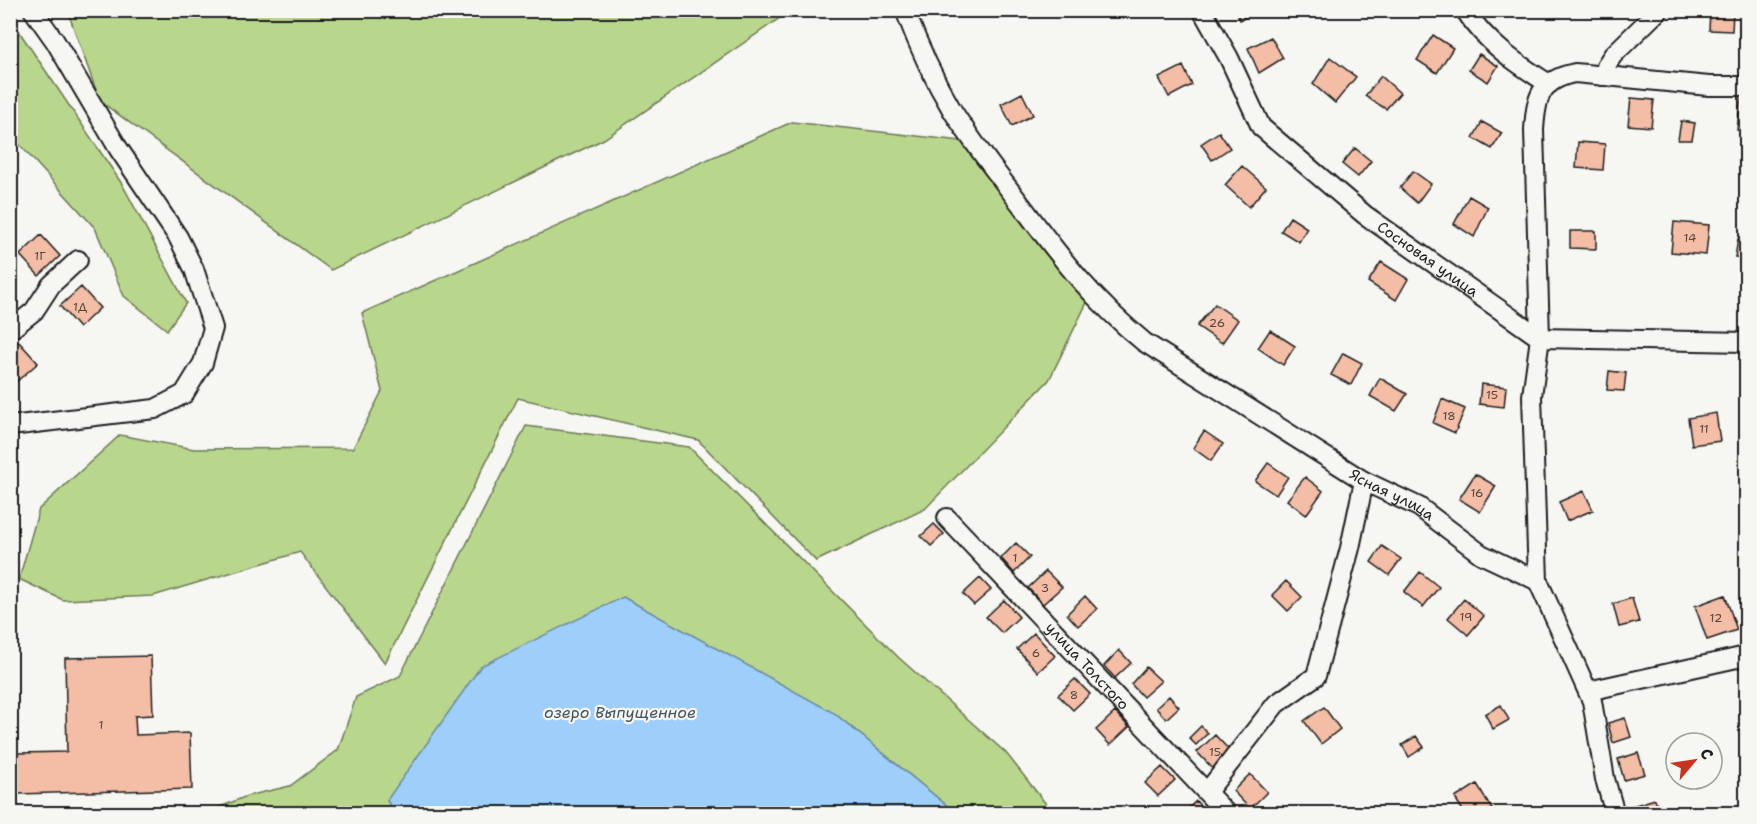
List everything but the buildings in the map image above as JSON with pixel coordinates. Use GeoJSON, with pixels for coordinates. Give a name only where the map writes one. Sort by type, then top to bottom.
{"type":"FeatureCollection","features":[{"type":"Feature","properties":{"kind":"street"},"geometry":{"type":"LineString","coordinates":[[10,426],[155,409],[184,394],[203,363],[213,328],[194,269],[178,237],[118,148],[55,41],[33,10]]}},
{"type":"Feature","properties":{"kind":"street","name":"Ясная улица"},"geometry":{"type":"LineString","coordinates":[[905,10],[935,79],[969,136],[1092,296],[1144,342],[1364,481],[1419,507],[1481,554],[1538,581]]}},
{"type":"Feature","properties":{"kind":"street","name":"Сосновая улица"},"geometry":{"type":"LineString","coordinates":[[1202,10],[1229,58],[1261,127],[1365,215],[1540,338]]}},
{"type":"Feature","properties":{"kind":"street"},"geometry":{"type":"LineString","coordinates":[[1465,10],[1499,50],[1549,84]]}},
{"type":"Feature","properties":{"kind":"street"},"geometry":{"type":"LineString","coordinates":[[1603,76],[1612,55],[1659,10]]}},
{"type":"Feature","properties":{"kind":"street"},"geometry":{"type":"LineString","coordinates":[[1616,813],[1605,779],[1592,701],[1538,581],[1532,396],[1540,338],[1535,105],[1549,84],[1575,73],[1709,86],[1746,86]]}},
{"type":"Feature","properties":{"kind":"street"},"geometry":{"type":"LineString","coordinates":[[10,330],[34,311],[51,285],[78,260]]}},
{"type":"Feature","properties":{"kind":"street"},"geometry":{"type":"LineString","coordinates":[[1540,338],[1746,342]]}},
{"type":"Feature","properties":{"kind":"street"},"geometry":{"type":"LineString","coordinates":[[1208,792],[1276,704],[1316,676],[1350,548],[1364,481]]}},
{"type":"Feature","properties":{"kind":"street","name":"улица Толстого"},"geometry":{"type":"LineString","coordinates":[[947,518],[1227,813]]}},
{"type":"Feature","properties":{"kind":"street"},"geometry":{"type":"LineString","coordinates":[[1588,691],[1746,656]]}},
{"type":"Feature","properties":{"kind":"green space"},"geometry":{"type":"Polygon","coordinates":[[[71,10],[790,11],[604,139],[331,270],[100,101],[69,15],[71,10]]]}},
{"type":"Feature","properties":{"kind":"green space"},"geometry":{"type":"Polygon","coordinates":[[[10,18],[122,184],[186,303],[167,330],[124,296],[95,228],[20,145],[11,139],[10,18]]]}},
{"type":"Feature","properties":{"kind":"green space"},"geometry":{"type":"Polygon","coordinates":[[[792,122],[970,142],[1096,284],[1049,380],[925,509],[816,561],[698,440],[518,398],[385,663],[300,552],[153,596],[63,600],[19,579],[39,509],[120,435],[194,449],[353,448],[382,391],[362,313],[792,122]]]}},
{"type":"Feature","properties":{"kind":"green space"},"geometry":{"type":"Polygon","coordinates":[[[526,426],[689,447],[898,657],[1006,753],[1053,813],[956,813],[834,713],[387,800],[394,813],[203,814],[247,796],[290,786],[338,750],[356,697],[400,676],[526,426]]]}},
{"type":"Feature","properties":{"kind":"water","name":"озеро Выпущенное"},"geometry":{"type":"Polygon","coordinates":[[[623,597],[834,713],[956,813],[394,813],[387,800],[481,666],[623,597]]]}}]}
